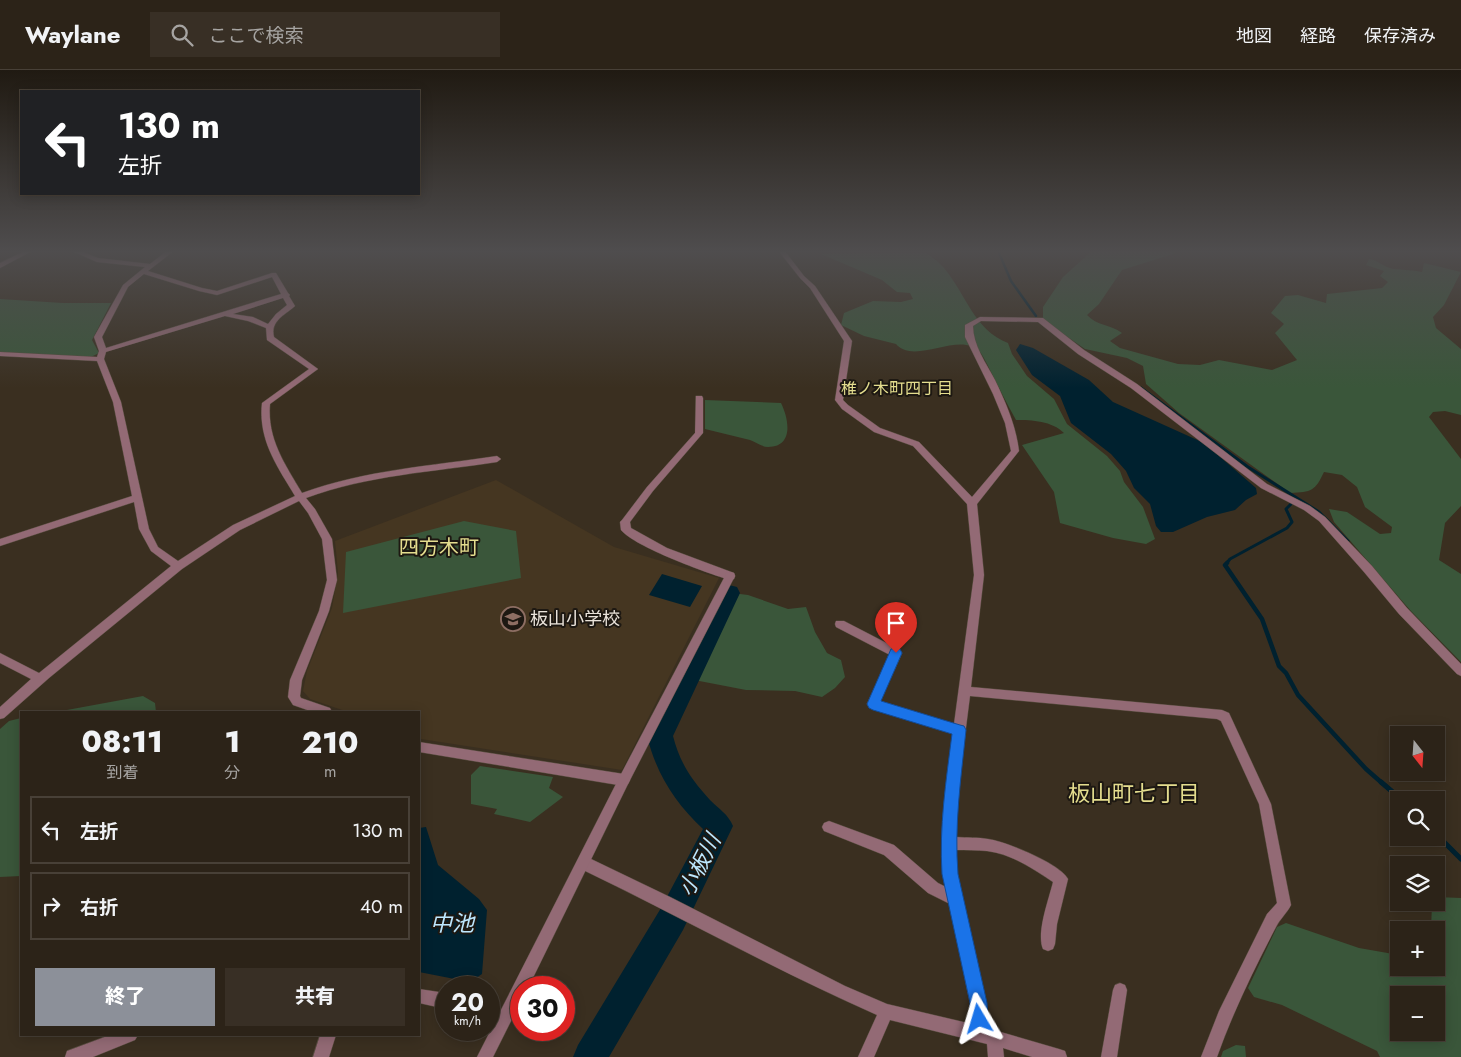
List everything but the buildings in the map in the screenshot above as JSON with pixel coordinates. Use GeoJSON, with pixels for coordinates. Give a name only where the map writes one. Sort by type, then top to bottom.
{"type":"FeatureCollection","features":[{"type":"Feature","properties":{"kind":"street"},"geometry":{"type":"LineString","coordinates":[[119,296],[98,337],[101,355],[116,402],[148,539],[154,549],[178,566]]}},
{"type":"Feature","properties":{"kind":"street"},"geometry":{"type":"LineString","coordinates":[[0,354],[101,355],[216,315],[283,296]]}},
{"type":"Feature","properties":{"kind":"street"},"geometry":{"type":"LineString","coordinates":[[287,296],[291,306],[277,316],[269,327],[270,338],[314,369],[266,403],[265,414],[272,449],[300,497],[312,511],[327,540],[332,580],[324,611],[296,680],[294,697],[297,702],[323,711]]}},
{"type":"Feature","properties":{"kind":"street"},"geometry":{"type":"LineString","coordinates":[[819,296],[827,312],[848,342],[839,400],[845,407],[877,430],[916,444],[958,490],[972,502],[979,575],[951,798],[950,874],[978,1003],[987,1037],[996,1057]]}},
{"type":"Feature","properties":{"kind":"street"},"geometry":{"type":"LineString","coordinates":[[216,315],[229,314],[269,327]]}},
{"type":"Feature","properties":{"kind":"street"},"geometry":{"type":"LineString","coordinates":[[972,502],[1015,452],[1015,438],[1009,419],[969,337],[970,326],[980,320],[1040,320],[1081,352],[1149,397],[1264,486],[1307,508],[1322,519],[1403,611],[1461,671]]}},
{"type":"Feature","properties":{"kind":"street"},"geometry":{"type":"LineString","coordinates":[[500,1019],[584,863],[624,780],[730,576],[641,541],[626,530],[624,522],[699,433],[699,398]]}},
{"type":"Feature","properties":{"kind":"street"},"geometry":{"type":"LineString","coordinates":[[0,714],[40,678],[151,590],[178,566],[232,530],[300,497],[347,482],[406,471],[497,460]]}},
{"type":"Feature","properties":{"kind":"street"},"geometry":{"type":"LineString","coordinates":[[0,543],[137,498]]}},
{"type":"Feature","properties":{"kind":"street"},"geometry":{"type":"LineString","coordinates":[[840,624],[896,653],[873,704],[960,730]]}},
{"type":"Feature","properties":{"kind":"street"},"geometry":{"type":"LineString","coordinates":[[0,658],[40,678]]}},
{"type":"Feature","properties":{"kind":"street"},"geometry":{"type":"LineString","coordinates":[[964,691],[1218,714],[1225,717],[1265,804],[1284,905],[1272,919],[1232,998],[1209,1057]]}},
{"type":"Feature","properties":{"kind":"street"},"geometry":{"type":"LineString","coordinates":[[420,747],[624,780]]}},
{"type":"Feature","properties":{"kind":"street"},"geometry":{"type":"LineString","coordinates":[[829,827],[889,850],[933,888],[956,900]]}},
{"type":"Feature","properties":{"kind":"street"},"geometry":{"type":"LineString","coordinates":[[949,844],[989,846],[1006,850],[1022,856],[1062,879],[1050,924],[1048,944]]}},
{"type":"Feature","properties":{"kind":"street"},"geometry":{"type":"LineString","coordinates":[[584,863],[840,991],[886,1011],[1059,1057]]}},
{"type":"Feature","properties":{"kind":"street"},"geometry":{"type":"LineString","coordinates":[[1109,1057],[1120,990]]}},
{"type":"Feature","properties":{"kind":"street"},"geometry":{"type":"LineString","coordinates":[[420,996],[435,999]]}},
{"type":"Feature","properties":{"kind":"street"},"geometry":{"type":"LineString","coordinates":[[866,1057],[886,1011]]}},
{"type":"Feature","properties":{"kind":"street"},"geometry":{"type":"LineString","coordinates":[[73,1057],[127,1036]]}},
{"type":"Feature","properties":{"kind":"street"},"geometry":{"type":"LineString","coordinates":[[321,1057],[328,1036]]}},
{"type":"Feature","properties":{"kind":"street"},"geometry":{"type":"LineString","coordinates":[[485,1057],[490,1041]]}},
{"type":"Feature","properties":{"kind":"shaded area","name":"板山小学校"},"geometry":{"type":"Polygon","coordinates":[[[496,480],[614,547],[719,578],[622,770],[421,739],[420,711],[345,711],[310,699],[303,691],[307,671],[332,608],[338,573],[335,541],[496,480]]]}},
{"type":"Feature","properties":{"kind":"green space"},"geometry":{"type":"Polygon","coordinates":[[[912,296],[963,296],[971,310],[987,329],[996,337],[1008,343],[1012,354],[1027,376],[1054,399],[1067,424],[1107,456],[1120,471],[1124,482],[1143,507],[1155,539],[1146,544],[1113,538],[1060,523],[1054,492],[1022,445],[1064,433],[1048,424],[1016,420],[980,352],[971,346],[961,345],[926,350],[904,350],[896,344],[864,336],[841,325],[844,313],[873,301],[901,302],[913,299],[912,296]]]}},
{"type":"Feature","properties":{"kind":"green space"},"geometry":{"type":"Polygon","coordinates":[[[1050,296],[1104,296],[1087,315],[1091,319],[1122,333],[1110,341],[1120,348],[1178,364],[1200,365],[1219,360],[1272,370],[1297,360],[1275,333],[1284,324],[1271,313],[1285,296],[1302,296],[1326,303],[1327,296],[1449,296],[1444,305],[1433,317],[1436,328],[1461,349],[1461,415],[1445,411],[1433,412],[1429,417],[1461,459],[1461,506],[1445,523],[1439,560],[1461,574],[1461,662],[1410,610],[1334,522],[1329,509],[1347,512],[1380,534],[1391,533],[1392,527],[1365,507],[1357,487],[1342,475],[1324,472],[1312,489],[1290,493],[1179,413],[1146,384],[1143,366],[1127,358],[1085,349],[1043,320],[1043,307],[1050,296]]]}},
{"type":"Feature","properties":{"kind":"green space"},"geometry":{"type":"Polygon","coordinates":[[[0,299],[63,303],[111,303],[92,340],[99,353],[83,357],[0,352],[0,299]]]}},
{"type":"Feature","properties":{"kind":"green space"},"geometry":{"type":"Polygon","coordinates":[[[705,400],[781,403],[786,417],[786,437],[776,446],[766,447],[750,440],[705,429],[705,400]]]}},
{"type":"Feature","properties":{"kind":"green space"},"geometry":{"type":"Polygon","coordinates":[[[464,521],[516,531],[521,578],[343,613],[346,552],[464,521]]]}},
{"type":"Feature","properties":{"kind":"green space"},"geometry":{"type":"Polygon","coordinates":[[[732,593],[748,595],[788,609],[806,607],[815,632],[827,653],[841,660],[845,677],[835,688],[822,697],[795,691],[746,690],[689,679],[732,593]]]}},
{"type":"Feature","properties":{"kind":"green space"},"geometry":{"type":"Polygon","coordinates":[[[143,696],[155,703],[156,711],[61,711],[143,696]]]}},
{"type":"Feature","properties":{"kind":"green space"},"geometry":{"type":"Polygon","coordinates":[[[20,718],[20,876],[0,877],[0,729],[9,721],[20,718]]]}},
{"type":"Feature","properties":{"kind":"green space"},"geometry":{"type":"Polygon","coordinates":[[[480,766],[553,777],[549,788],[563,797],[530,822],[494,814],[497,809],[471,804],[471,775],[480,766]]]}},
{"type":"Feature","properties":{"kind":"green space"},"geometry":{"type":"Polygon","coordinates":[[[1445,897],[1461,898],[1461,1057],[1380,1057],[1377,1051],[1282,1005],[1254,997],[1248,988],[1277,927],[1286,923],[1359,948],[1390,953],[1390,976],[1445,976],[1445,921],[1431,921],[1432,911],[1445,911],[1445,897]]]}},
{"type":"Feature","properties":{"kind":"green space"},"geometry":{"type":"Polygon","coordinates":[[[1236,1045],[1245,1046],[1246,1057],[1221,1057],[1223,1051],[1236,1045]]]}},
{"type":"Feature","properties":{"kind":"water"},"geometry":{"type":"Polygon","coordinates":[[[1020,344],[1033,348],[1089,380],[1113,402],[1204,443],[1256,488],[1257,494],[1246,500],[1235,510],[1207,517],[1173,532],[1161,532],[1156,526],[1150,504],[1134,488],[1126,471],[1111,454],[1071,423],[1060,396],[1032,375],[1016,350],[1020,344]]]}},
{"type":"Feature","properties":{"kind":"water"},"geometry":{"type":"Polygon","coordinates":[[[662,574],[702,586],[690,607],[649,595],[662,574]]]}},
{"type":"Feature","properties":{"kind":"water","name":"中池"},"geometry":{"type":"Polygon","coordinates":[[[426,827],[438,865],[479,899],[487,910],[482,974],[479,976],[439,976],[420,972],[420,828],[426,827]]]}},
{"type":"Feature","properties":{"kind":"waterway"},"geometry":{"type":"LineString","coordinates":[[1022,296],[1036,316]]}},
{"type":"Feature","properties":{"kind":"waterway"},"geometry":{"type":"LineString","coordinates":[[1143,390],[1141,388],[1248,467],[1319,512],[1348,541]]}},
{"type":"Feature","properties":{"kind":"waterway"},"geometry":{"type":"LineString","coordinates":[[1226,564],[1230,559],[1287,528],[1292,522],[1286,509],[1291,504]]}},
{"type":"Feature","properties":{"kind":"waterway"},"geometry":{"type":"LineString","coordinates":[[1226,564],[1262,619],[1279,666],[1286,673],[1298,695],[1366,769],[1382,783]]}},
{"type":"Feature","properties":{"kind":"waterway","name":"小板川"},"geometry":{"type":"LineString","coordinates":[[590,1057],[672,919],[719,826],[696,804],[670,768],[660,736],[729,593]]}},
{"type":"Feature","properties":{"kind":"waterway"},"geometry":{"type":"LineString","coordinates":[[1381,782],[1392,791]]}},
{"type":"Feature","properties":{"kind":"waterway"},"geometry":{"type":"LineString","coordinates":[[1445,843],[1461,859]]}},
{"type":"Feature","properties":{"kind":"place","name":"板山小学校"},"geometry":{"type":"Point","coordinates":[513,619]}},
{"type":"Feature","properties":{"kind":"district","name":"椎ノ木町四丁目"},"geometry":{"type":"Point","coordinates":[897,388]}},
{"type":"Feature","properties":{"kind":"district","name":"四方木町"},"geometry":{"type":"Point","coordinates":[439,547]}},
{"type":"Feature","properties":{"kind":"district","name":"板山町七丁目"},"geometry":{"type":"Point","coordinates":[1134,793]}},
{"type":"Feature","properties":{"kind":"route"},"geometry":{"type":"LineString","coordinates":[[896,653],[873,704],[960,730],[951,798],[950,874],[978,1003],[979,1019]]}}]}
